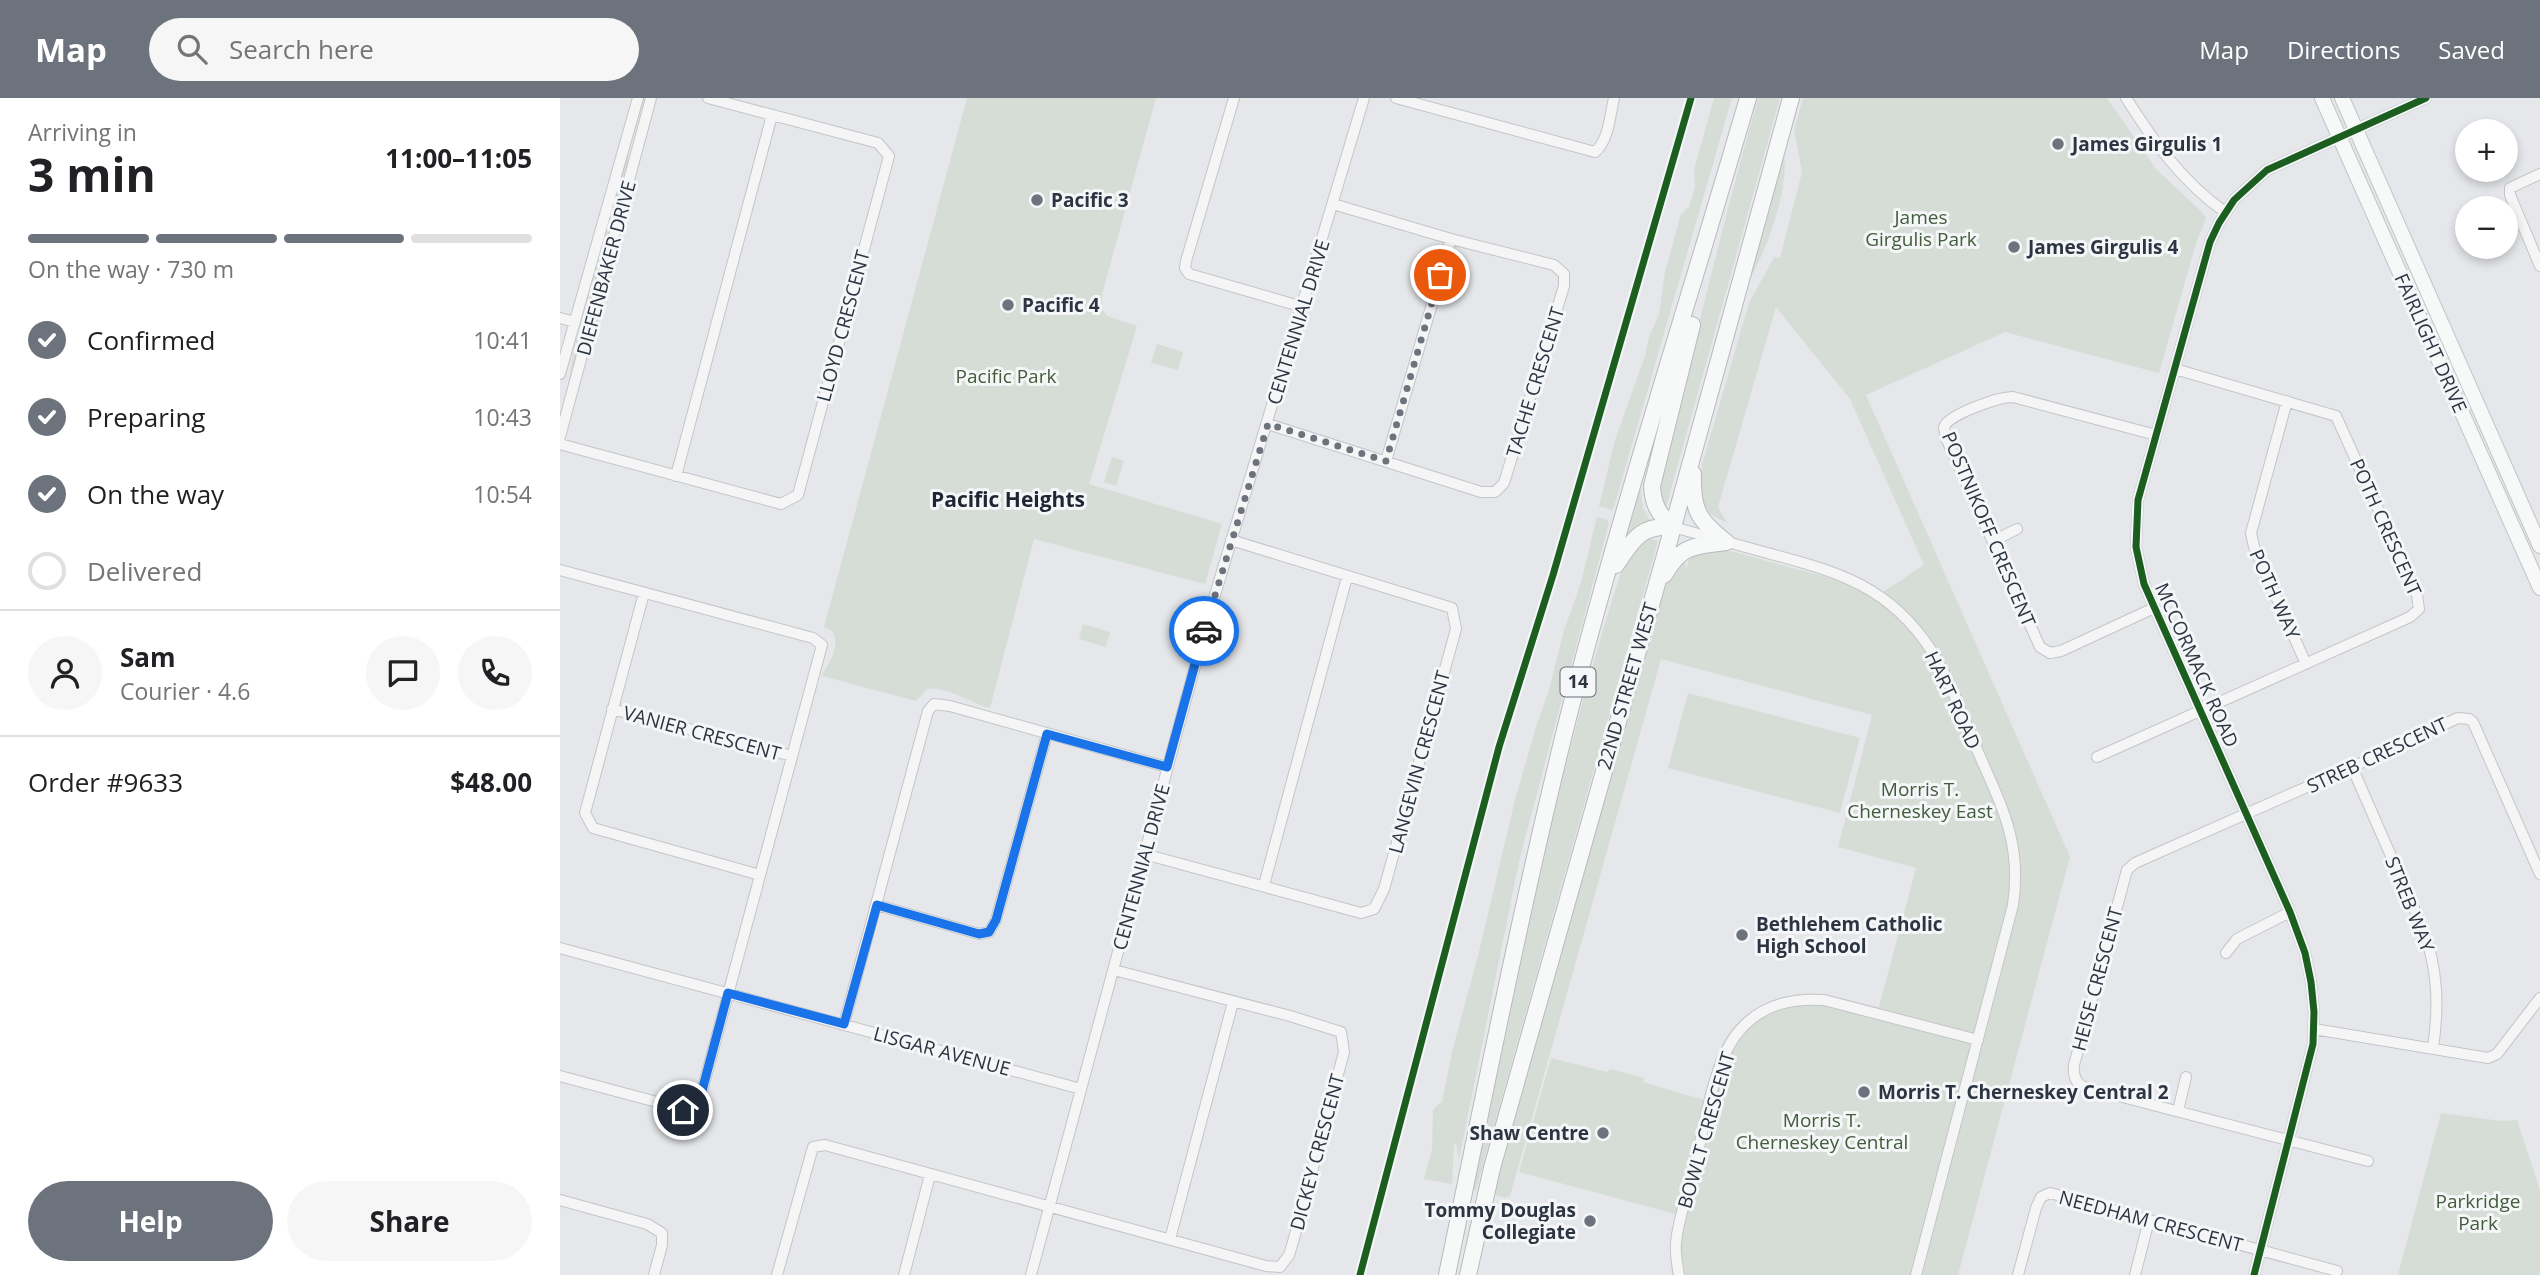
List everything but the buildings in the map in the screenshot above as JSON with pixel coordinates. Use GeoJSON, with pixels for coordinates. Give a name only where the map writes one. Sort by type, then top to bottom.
{"type":"FeatureCollection","features":[{"type":"Feature","properties":{"kind":"highway","name":"14"},"geometry":{"type":"LineString","coordinates":[[1447,1275],[1525,895],[1567,722],[1748,98]]}},
{"type":"Feature","properties":{"kind":"highway","name":"22ND STREET WEST"},"geometry":{"type":"LineString","coordinates":[[1468,1275],[1492,1168],[1791,98]]}},
{"type":"Feature","properties":{"kind":"highway"},"geometry":{"type":"LineString","coordinates":[[1673,527],[1661,517],[1656,508],[1652,486],[1696,311],[1708,237]]}},
{"type":"Feature","properties":{"kind":"highway"},"geometry":{"type":"LineString","coordinates":[[1692,457],[1692,492],[1696,512],[1705,525],[1726,542]]}},
{"type":"Feature","properties":{"kind":"highway"},"geometry":{"type":"LineString","coordinates":[[1608,576],[1626,548],[1642,532],[1658,526],[1673,527]]}},
{"type":"Feature","properties":{"kind":"highway"},"geometry":{"type":"LineString","coordinates":[[1656,585],[1683,550],[1726,542]]}},
{"type":"Feature","properties":{"kind":"main road","name":"FAIRLIGHT DRIVE"},"geometry":{"type":"LineString","coordinates":[[2322,98],[2540,588]]}},
{"type":"Feature","properties":{"kind":"main road","name":"FAIRLIGHT DRIVE"},"geometry":{"type":"LineString","coordinates":[[2342,98],[2540,546]]}},
{"type":"Feature","properties":{"kind":"street","name":"DIEFENBAKER DRIVE"},"geometry":{"type":"LineString","coordinates":[[560,374],[638,98]]}},
{"type":"Feature","properties":{"kind":"street","name":"DIEFENBAKER DRIVE"},"geometry":{"type":"LineString","coordinates":[[560,438],[651,98]]}},
{"type":"Feature","properties":{"kind":"street","name":"LLOYD CRESCENT"},"geometry":{"type":"LineString","coordinates":[[560,444],[781,505],[798,495],[889,156],[878,144],[708,98]]}},
{"type":"Feature","properties":{"kind":"street"},"geometry":{"type":"LineString","coordinates":[[1234,98],[1185,268],[1189,274],[1303,307]]}},
{"type":"Feature","properties":{"kind":"street","name":"CENTENNIAL DRIVE"},"geometry":{"type":"LineString","coordinates":[[1031,1275],[1167,767],[1231,540],[1364,98]]}},
{"type":"Feature","properties":{"kind":"street"},"geometry":{"type":"LineString","coordinates":[[1396,98],[1595,152],[1605,137],[1614,98]]}},
{"type":"Feature","properties":{"kind":"street"},"geometry":{"type":"LineString","coordinates":[[2126,98],[2161,152],[2184,178],[2225,212]]}},
{"type":"Feature","properties":{"kind":"street","name":"MCCORMACK ROAD"},"geometry":{"type":"LineString","coordinates":[[2254,1275],[2310,1060],[2314,1012],[2308,965],[2290,912],[2154,608],[2141,572],[2135,533],[2138,499],[2210,242],[2225,212],[2244,189],[2267,170],[2426,98]]}},
{"type":"Feature","properties":{"kind":"street"},"geometry":{"type":"LineString","coordinates":[[676,476],[772,115]]}},
{"type":"Feature","properties":{"kind":"street"},"geometry":{"type":"LineString","coordinates":[[2540,173],[2510,188],[2510,195],[2540,265]]}},
{"type":"Feature","properties":{"kind":"street","name":"TACHE CRESCENT"},"geometry":{"type":"LineString","coordinates":[[1268,424],[1481,492],[1495,492],[1504,483],[1564,286],[1564,274],[1554,265],[1451,239],[1333,204]]}},
{"type":"Feature","properties":{"kind":"street"},"geometry":{"type":"LineString","coordinates":[[1386,461],[1451,239]]}},
{"type":"Feature","properties":{"kind":"street"},"geometry":{"type":"LineString","coordinates":[[560,318],[575,322]]}},
{"type":"Feature","properties":{"kind":"street","name":"POTH CRESCENT"},"geometry":{"type":"LineString","coordinates":[[2097,757],[2410,617],[2419,609],[2420,602],[2336,416],[2175,369]]}},
{"type":"Feature","properties":{"kind":"street","name":"POSTNIKOFF CRESCENT"},"geometry":{"type":"LineString","coordinates":[[2154,608],[2062,651],[2045,651],[2036,642],[1946,438],[1944,426],[1952,417],[2013,397],[2156,435]]}},
{"type":"Feature","properties":{"kind":"street","name":"POTH WAY"},"geometry":{"type":"LineString","coordinates":[[2287,401],[2251,533],[2254,547],[2306,664]]}},
{"type":"Feature","properties":{"kind":"street","name":"HART ROAD"},"geometry":{"type":"LineString","coordinates":[[1673,527],[1825,569],[1867,587],[1891,604],[1925,641],[1940,667],[2010,828],[2015,852],[2013,905],[1916,1275]]}},
{"type":"Feature","properties":{"kind":"street"},"geometry":{"type":"LineString","coordinates":[[1993,541],[2017,529]]}},
{"type":"Feature","properties":{"kind":"street","name":"LANGEVIN CRESCENT"},"geometry":{"type":"LineString","coordinates":[[1144,854],[1361,913],[1374,909],[1384,889],[1456,629],[1452,608],[1231,540]]}},
{"type":"Feature","properties":{"kind":"street","name":"VANIER CRESCENT"},"geometry":{"type":"LineString","coordinates":[[560,570],[813,638],[822,645],[698,1106],[683,1110],[560,1076]]}},
{"type":"Feature","properties":{"kind":"street"},"geometry":{"type":"LineString","coordinates":[[1264,886],[1347,577]]}},
{"type":"Feature","properties":{"kind":"street","name":"VANIER CRESCENT"},"geometry":{"type":"LineString","coordinates":[[644,593],[585,813],[593,828],[760,875]]}},
{"type":"Feature","properties":{"kind":"street"},"geometry":{"type":"LineString","coordinates":[[844,1024],[928,711],[934,704],[950,706],[1167,767]]}},
{"type":"Feature","properties":{"kind":"street","name":"VANIER CRESCENT"},"geometry":{"type":"LineString","coordinates":[[612,709],[792,756]]}},
{"type":"Feature","properties":{"kind":"street","name":"STREB CRESCENT"},"geometry":{"type":"LineString","coordinates":[[2245,814],[2458,718],[2469,719],[2473,722],[2540,874]]}},
{"type":"Feature","properties":{"kind":"street"},"geometry":{"type":"LineString","coordinates":[[877,905],[979,934],[989,932],[996,920],[1047,734]]}},
{"type":"Feature","properties":{"kind":"street","name":"STREB WAY"},"geometry":{"type":"LineString","coordinates":[[2352,767],[2420,922],[2432,957],[2437,985],[2432,1048]]}},
{"type":"Feature","properties":{"kind":"street","name":"HEISE CRESCENT"},"geometry":{"type":"LineString","coordinates":[[2245,814],[2135,863],[2127,870],[2073,1072],[2080,1085],[2368,1161]]}},
{"type":"Feature","properties":{"kind":"street"},"geometry":{"type":"LineString","coordinates":[[2226,953],[2237,939],[2290,912]]}},
{"type":"Feature","properties":{"kind":"street","name":"LISGAR AVENUE"},"geometry":{"type":"LineString","coordinates":[[560,948],[1081,1088]]}},
{"type":"Feature","properties":{"kind":"street","name":"DICKEY CRESCENT"},"geometry":{"type":"LineString","coordinates":[[778,1275],[813,1147],[825,1145],[1049,1208],[1273,1268],[1280,1267],[1293,1242],[1341,1064],[1344,1052],[1341,1032],[1114,970]]}},
{"type":"Feature","properties":{"kind":"street"},"geometry":{"type":"LineString","coordinates":[[2314,1029],[2493,1057],[2540,998]]}},
{"type":"Feature","properties":{"kind":"street","name":"BOWLT CRESCENT"},"geometry":{"type":"LineString","coordinates":[[1679,1275],[1676,1258],[1679,1229],[1718,1073],[1734,1037],[1756,1015],[1783,1002],[1824,1000],[1978,1040]]}},
{"type":"Feature","properties":{"kind":"street"},"geometry":{"type":"LineString","coordinates":[[1170,1239],[1233,1002]]}},
{"type":"Feature","properties":{"kind":"street"},"geometry":{"type":"LineString","coordinates":[[2178,1111],[2186,1077]]}},
{"type":"Feature","properties":{"kind":"street"},"geometry":{"type":"LineString","coordinates":[[904,1275],[930,1175]]}},
{"type":"Feature","properties":{"kind":"street","name":"NEEDHAM CRESCENT"},"geometry":{"type":"LineString","coordinates":[[2018,1275],[2036,1208],[2045,1194],[2059,1195],[2337,1271]]}},
{"type":"Feature","properties":{"kind":"street"},"geometry":{"type":"LineString","coordinates":[[560,1200],[647,1224],[662,1233],[662,1245],[654,1275]]}},
{"type":"Feature","properties":{"kind":"street"},"geometry":{"type":"LineString","coordinates":[[2135,1275],[2150,1220]]}},
{"type":"Feature","properties":{"kind":"green space","name":"Pacific Park"},"geometry":{"type":"Polygon","coordinates":[[[967,98],[1156,98],[1102,294],[1102,309],[1107,316],[1137,326],[1089,484],[1222,524],[1205,584],[1034,539],[990,708],[943,690],[927,689],[916,701],[822,676],[836,642],[832,631],[824,627],[967,98]]]}},
{"type":"Feature","properties":{"kind":"green space"},"geometry":{"type":"Polygon","coordinates":[[[1714,98],[1732,98],[1613,510],[1599,506],[1615,440],[1659,314],[1665,272],[1681,214],[1689,207],[1695,187],[1694,170],[1714,98]]]}},
{"type":"Feature","properties":{"kind":"green space"},"geometry":{"type":"Polygon","coordinates":[[[1758,98],[1780,98],[1666,507],[1658,480],[1758,98]]]}},
{"type":"Feature","properties":{"kind":"green space"},"geometry":{"type":"Polygon","coordinates":[[[1803,98],[2107,98],[2156,169],[2206,218],[2196,243],[2159,373],[2005,332],[1866,395],[2070,857],[1958,1275],[1672,1275],[1670,1245],[1675,1214],[1519,1172],[1551,1058],[1644,1078],[1643,1082],[1704,1100],[1714,1062],[1723,1042],[1732,1029],[1755,1009],[1769,1002],[1799,994],[1823,995],[1879,1007],[1916,868],[1838,847],[1872,715],[1661,659],[1510,1196],[1504,1198],[1494,1194],[1640,670],[1652,639],[1660,601],[1668,581],[1683,558],[1686,569],[1691,553],[1716,549],[1734,552],[1834,579],[1874,598],[1924,565],[1850,399],[1776,307],[1718,507],[1727,523],[1710,514],[1697,493],[1702,465],[1749,303],[1774,257],[1780,258],[1802,172],[1794,130],[1803,98]]]}},
{"type":"Feature","properties":{"kind":"green space"},"geometry":{"type":"Polygon","coordinates":[[[628,147],[628,167],[571,383],[573,353],[628,147]]]}},
{"type":"Feature","properties":{"kind":"green space"},"geometry":{"type":"Polygon","coordinates":[[[1784,153],[1783,183],[1776,217],[1764,251],[1750,278],[1784,153]]]}},
{"type":"Feature","properties":{"kind":"green space"},"geometry":{"type":"Polygon","coordinates":[[[1157,344],[1183,352],[1178,370],[1151,363],[1157,344]]]}},
{"type":"Feature","properties":{"kind":"green space"},"geometry":{"type":"Polygon","coordinates":[[[1112,457],[1124,461],[1116,486],[1104,482],[1112,457]]]}},
{"type":"Feature","properties":{"kind":"green space"},"geometry":{"type":"Polygon","coordinates":[[[1640,486],[1643,508],[1650,520],[1626,535],[1640,486]]]}},
{"type":"Feature","properties":{"kind":"green space"},"geometry":{"type":"Polygon","coordinates":[[[1597,517],[1606,519],[1609,523],[1520,857],[1459,1159],[1456,1143],[1452,1184],[1424,1179],[1432,1149],[1433,1110],[1442,1101],[1515,800],[1549,690],[1564,630],[1580,586],[1597,517]]]}},
{"type":"Feature","properties":{"kind":"green space"},"geometry":{"type":"Polygon","coordinates":[[[1642,537],[1658,541],[1476,1190],[1471,1189],[1521,954],[1578,720],[1623,566],[1642,537]]]}},
{"type":"Feature","properties":{"kind":"green space"},"geometry":{"type":"Polygon","coordinates":[[[1083,624],[1110,632],[1106,647],[1079,639],[1083,624]]]}},
{"type":"Feature","properties":{"kind":"green space"},"geometry":{"type":"Polygon","coordinates":[[[1688,693],[1860,738],[1840,813],[1668,768],[1688,693]]]}},
{"type":"Feature","properties":{"kind":"green space","name":"Parkridge Park"},"geometry":{"type":"Polygon","coordinates":[[[2441,1113],[2501,1121],[2517,1120],[2540,1190],[2540,1275],[2398,1275],[2441,1113]]]}},
{"type":"Feature","properties":{"kind":"cycle path"},"geometry":{"type":"LineString","coordinates":[[1360,1275],[1499,747],[1553,575],[1691,98]]}},
{"type":"Feature","properties":{"kind":"cycle path"},"geometry":{"type":"LineString","coordinates":[[2254,1275],[2313,1044],[2311,982],[2305,953],[2290,912],[2144,584],[2136,547],[2138,500],[2210,242],[2234,200],[2267,170],[2426,98]]}},
{"type":"Feature","properties":{"kind":"way so far"},"geometry":{"type":"LineString","coordinates":[[1204,631],[1268,424],[1386,461],[1440,275]]}},
{"type":"Feature","properties":{"kind":"place","name":"James Girgulis 1"},"geometry":{"type":"Point","coordinates":[2058,144]}},
{"type":"Feature","properties":{"kind":"place","name":"Pacific 3"},"geometry":{"type":"Point","coordinates":[1037,200]}},
{"type":"Feature","properties":{"kind":"place","name":"James Girgulis 4"},"geometry":{"type":"Point","coordinates":[2014,247]}},
{"type":"Feature","properties":{"kind":"place","name":"Pacific 4"},"geometry":{"type":"Point","coordinates":[1008,305]}},
{"type":"Feature","properties":{"kind":"place","name":"Bethlehem Catholic High School"},"geometry":{"type":"Point","coordinates":[1742,935]}},
{"type":"Feature","properties":{"kind":"place","name":"Morris T. Cherneskey Central 2"},"geometry":{"type":"Point","coordinates":[1864,1092]}},
{"type":"Feature","properties":{"kind":"place","name":"Shaw Centre"},"geometry":{"type":"Point","coordinates":[1603,1133]}},
{"type":"Feature","properties":{"kind":"place","name":"Tommy Douglas Collegiate"},"geometry":{"type":"Point","coordinates":[1590,1221]}},
{"type":"Feature","properties":{"kind":"district","name":"Pacific Heights"},"geometry":{"type":"Point","coordinates":[1008,500]}},
{"type":"Feature","properties":{"kind":"route"},"geometry":{"type":"LineString","coordinates":[[683,1110],[698,1106],[728,993],[844,1024],[877,905],[979,934],[989,932],[996,920],[1047,734],[1167,767],[1204,631]]}},
{"type":"Feature","properties":{"kind":"park label","name":"James Girgulis Park"},"geometry":{"type":"Point","coordinates":[1921,228]}},
{"type":"Feature","properties":{"kind":"park label","name":"Morris T. Cherneskey East"},"geometry":{"type":"Point","coordinates":[1920,800]}},
{"type":"Feature","properties":{"kind":"park label","name":"Morris T. Cherneskey Central"},"geometry":{"type":"Point","coordinates":[1822,1131]}}]}
